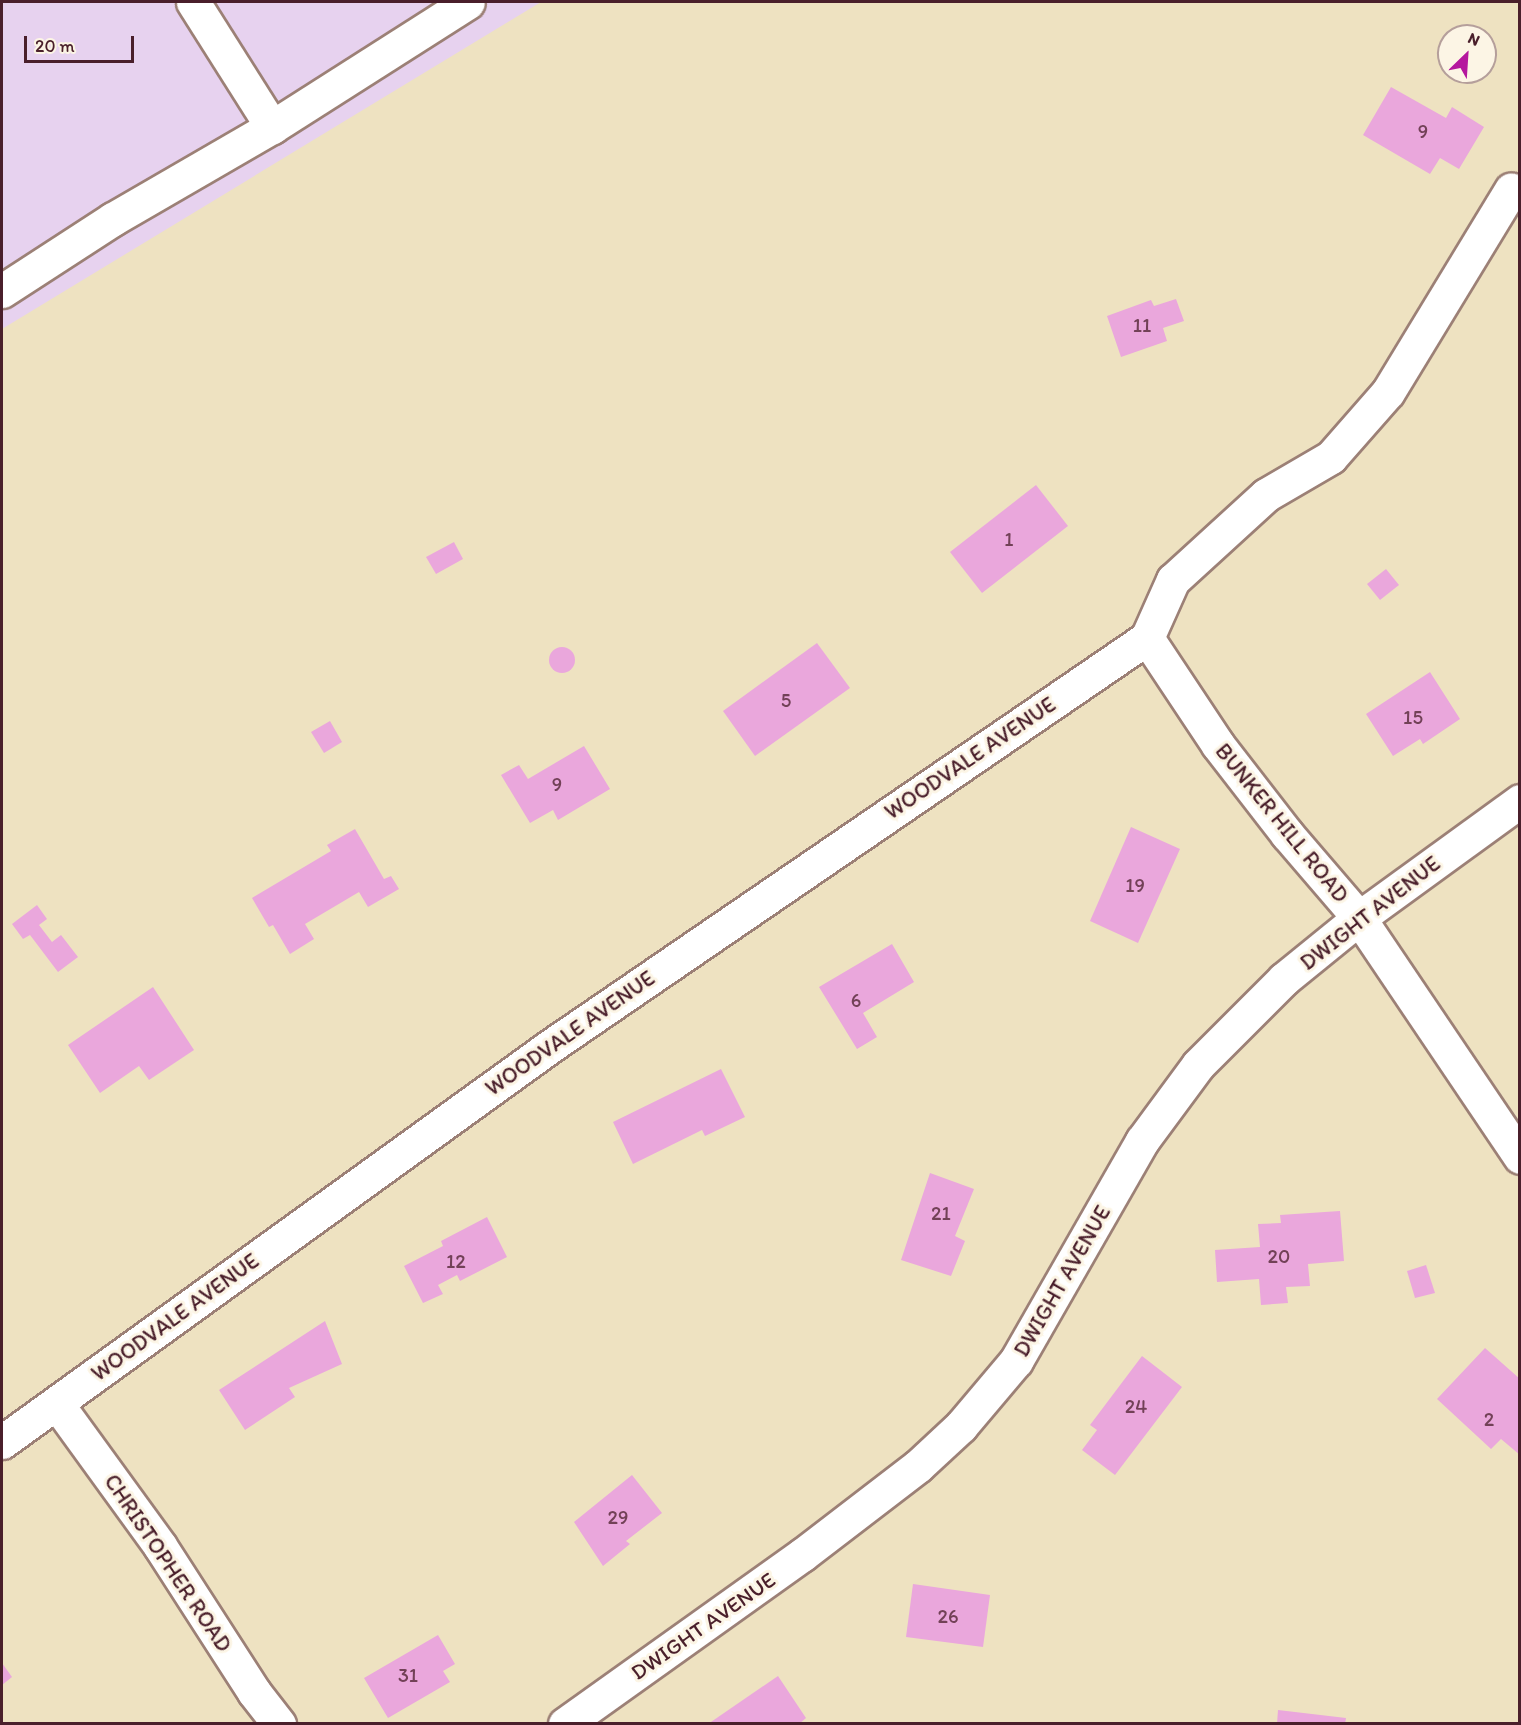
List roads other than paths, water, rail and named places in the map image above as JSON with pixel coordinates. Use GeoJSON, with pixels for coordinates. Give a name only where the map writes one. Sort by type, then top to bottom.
{"type":"FeatureCollection","features":[{"type":"Feature","properties":{"kind":"street"},"geometry":{"type":"LineString","coordinates":[[192,2],[272,127]]}},
{"type":"Feature","properties":{"kind":"street"},"geometry":{"type":"LineString","coordinates":[[2,291],[112,219],[272,127],[468,2]]}},
{"type":"Feature","properties":{"kind":"street"},"geometry":{"type":"LineString","coordinates":[[1147,638],[1173,580],[1266,495],[1331,457],[1388,392],[1511,190]]}},
{"type":"Feature","properties":{"kind":"street","name":"BUNKER HILL ROAD"},"geometry":{"type":"LineString","coordinates":[[1147,638],[1218,744],[1287,834],[1359,918],[1520,1157]]}},
{"type":"Feature","properties":{"kind":"street","name":"WOODVALE AVENUE"},"geometry":{"type":"LineString","coordinates":[[2,1442],[568,1034],[1147,638]]}},
{"type":"Feature","properties":{"kind":"street","name":"DWIGHT AVENUE"},"geometry":{"type":"LineString","coordinates":[[565,1724],[802,1555],[918,1466],[961,1426],[1016,1361],[1142,1141],[1198,1065],[1284,979],[1359,918],[1520,801]]}},
{"type":"Feature","properties":{"kind":"street","name":"CHRISTOPHER ROAD"},"geometry":{"type":"LineString","coordinates":[[57,1404],[160,1546],[254,1692],[279,1724]]}}]}
